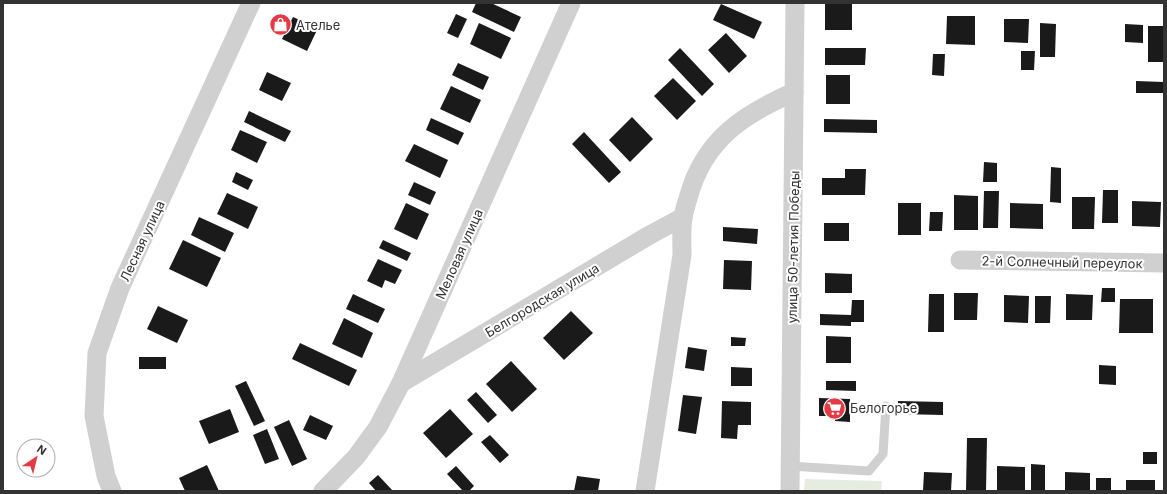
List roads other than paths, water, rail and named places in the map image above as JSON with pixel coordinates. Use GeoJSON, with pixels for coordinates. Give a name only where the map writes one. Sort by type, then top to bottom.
{"type":"FeatureCollection","features":[{"type":"Feature","properties":{"kind":"street","name":"Лесная улица"},"geometry":{"type":"LineString","coordinates":[[112,491],[106,476],[94,416],[97,352],[120,288],[251,3]]}},
{"type":"Feature","properties":{"kind":"street","name":"Меловая улица"},"geometry":{"type":"LineString","coordinates":[[323,491],[356,457],[378,427],[401,383],[571,3]]}},
{"type":"Feature","properties":{"kind":"street","name":"улица 50-летия Победы"},"geometry":{"type":"LineString","coordinates":[[790,491],[795,3]]}},
{"type":"Feature","properties":{"kind":"street"},"geometry":{"type":"LineString","coordinates":[[645,491],[682,255],[683,217],[693,182],[709,150],[738,122],[764,105],[794,92]]}},
{"type":"Feature","properties":{"kind":"street","name":"Белгородская улица"},"geometry":{"type":"LineString","coordinates":[[401,383],[648,236],[683,217]]}},
{"type":"Feature","properties":{"kind":"street","name":"2-й Солнечный переулок"},"geometry":{"type":"LineString","coordinates":[[960,260],[1164,263]]}},
{"type":"Feature","properties":{"kind":"lane"},"geometry":{"type":"LineString","coordinates":[[790,466],[869,471],[883,454],[886,406]]}},
{"type":"Feature","properties":{"kind":"place","name":"Ателье"},"geometry":{"type":"Point","coordinates":[280,25]}},
{"type":"Feature","properties":{"kind":"place","name":"Белогорье"},"geometry":{"type":"Point","coordinates":[835,408]}}]}
